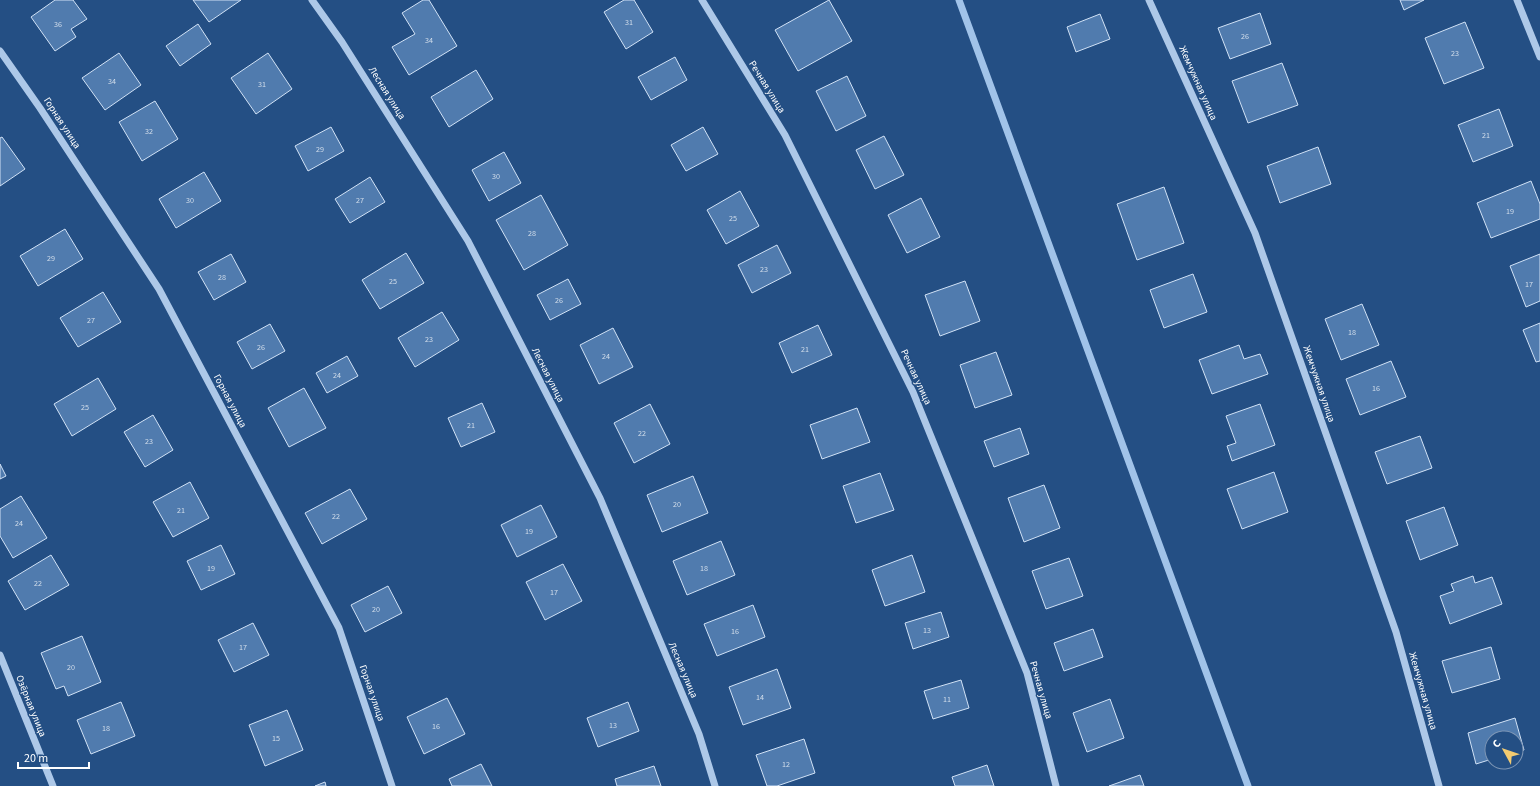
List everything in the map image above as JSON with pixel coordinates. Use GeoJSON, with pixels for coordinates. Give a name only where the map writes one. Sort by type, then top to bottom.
{"type":"FeatureCollection","features":[{"type":"Feature","properties":{"kind":"street","name":"Лесная улица"},"geometry":{"type":"LineString","coordinates":[[312,0],[342,42],[472,248],[600,498],[699,734],[715,786]]}},
{"type":"Feature","properties":{"kind":"street","name":"Речная улица"},"geometry":{"type":"LineString","coordinates":[[702,0],[785,135],[913,392],[1028,673],[1056,786]]}},
{"type":"Feature","properties":{"kind":"street","name":"Жемчужная улица"},"geometry":{"type":"LineString","coordinates":[[1149,0],[1255,233],[1396,632],[1439,786]]}},
{"type":"Feature","properties":{"kind":"street"},"geometry":{"type":"LineString","coordinates":[[1517,0],[1540,57]]}},
{"type":"Feature","properties":{"kind":"street","name":"Горная улица"},"geometry":{"type":"LineString","coordinates":[[0,51],[40,108],[159,289],[339,628],[392,786]]}},
{"type":"Feature","properties":{"kind":"street","name":"Озёрная улица"},"geometry":{"type":"LineString","coordinates":[[0,655],[53,786]]}},
{"type":"Feature","properties":{"kind":"building"},"geometry":{"type":"Polygon","coordinates":[[[55,0],[73,0],[87,19],[71,29],[76,37],[55,51],[31,17],[55,0]]]}},
{"type":"Feature","properties":{"kind":"building"},"geometry":{"type":"Polygon","coordinates":[[[193,0],[241,0],[209,22],[193,0]]]}},
{"type":"Feature","properties":{"kind":"building"},"geometry":{"type":"Polygon","coordinates":[[[423,0],[429,0],[457,46],[409,75],[392,47],[415,34],[402,13],[423,0]]]}},
{"type":"Feature","properties":{"kind":"building"},"geometry":{"type":"Polygon","coordinates":[[[624,0],[634,0],[653,32],[626,49],[604,12],[624,0]]]}},
{"type":"Feature","properties":{"kind":"building"},"geometry":{"type":"Polygon","coordinates":[[[829,0],[852,41],[798,71],[775,30],[829,0]]]}},
{"type":"Feature","properties":{"kind":"building"},"geometry":{"type":"Polygon","coordinates":[[[1400,0],[1424,0],[1404,10],[1400,0]]]}},
{"type":"Feature","properties":{"kind":"building"},"geometry":{"type":"Polygon","coordinates":[[[1260,13],[1271,44],[1230,59],[1218,28],[1260,13]]]}},
{"type":"Feature","properties":{"kind":"building"},"geometry":{"type":"Polygon","coordinates":[[[1100,14],[1110,39],[1076,52],[1067,27],[1100,14]]]}},
{"type":"Feature","properties":{"kind":"building"},"geometry":{"type":"Polygon","coordinates":[[[1465,22],[1484,68],[1444,84],[1425,38],[1465,22]]]}},
{"type":"Feature","properties":{"kind":"building"},"geometry":{"type":"Polygon","coordinates":[[[198,24],[211,44],[180,66],[166,46],[198,24]]]}},
{"type":"Feature","properties":{"kind":"building"},"geometry":{"type":"Polygon","coordinates":[[[119,53],[141,85],[105,110],[82,78],[119,53]]]}},
{"type":"Feature","properties":{"kind":"building"},"geometry":{"type":"Polygon","coordinates":[[[268,53],[292,89],[256,114],[231,78],[268,53]]]}},
{"type":"Feature","properties":{"kind":"building"},"geometry":{"type":"Polygon","coordinates":[[[675,57],[687,80],[651,100],[638,77],[675,57]]]}},
{"type":"Feature","properties":{"kind":"building"},"geometry":{"type":"Polygon","coordinates":[[[1282,63],[1298,105],[1248,123],[1232,81],[1282,63]]]}},
{"type":"Feature","properties":{"kind":"building"},"geometry":{"type":"Polygon","coordinates":[[[476,70],[493,99],[449,127],[431,97],[476,70]]]}},
{"type":"Feature","properties":{"kind":"building"},"geometry":{"type":"Polygon","coordinates":[[[847,76],[866,116],[836,131],[816,91],[847,76]]]}},
{"type":"Feature","properties":{"kind":"building"},"geometry":{"type":"Polygon","coordinates":[[[155,101],[178,139],[142,161],[119,122],[155,101]]]}},
{"type":"Feature","properties":{"kind":"building"},"geometry":{"type":"Polygon","coordinates":[[[1499,109],[1513,146],[1473,162],[1458,125],[1499,109]]]}},
{"type":"Feature","properties":{"kind":"building"},"geometry":{"type":"Polygon","coordinates":[[[331,127],[344,151],[308,171],[295,146],[331,127]]]}},
{"type":"Feature","properties":{"kind":"building"},"geometry":{"type":"Polygon","coordinates":[[[703,127],[718,154],[686,171],[671,145],[703,127]]]}},
{"type":"Feature","properties":{"kind":"building"},"geometry":{"type":"Polygon","coordinates":[[[884,136],[904,175],[875,189],[856,150],[884,136]]]}},
{"type":"Feature","properties":{"kind":"building"},"geometry":{"type":"Polygon","coordinates":[[[2,137],[25,169],[0,186],[0,138],[2,137]]]}},
{"type":"Feature","properties":{"kind":"building"},"geometry":{"type":"Polygon","coordinates":[[[1318,147],[1331,184],[1280,203],[1267,166],[1318,147]]]}},
{"type":"Feature","properties":{"kind":"building"},"geometry":{"type":"Polygon","coordinates":[[[504,152],[521,183],[489,201],[472,170],[504,152]]]}},
{"type":"Feature","properties":{"kind":"building"},"geometry":{"type":"Polygon","coordinates":[[[204,172],[221,201],[176,228],[159,199],[204,172]]]}},
{"type":"Feature","properties":{"kind":"building"},"geometry":{"type":"Polygon","coordinates":[[[370,177],[385,202],[350,223],[335,199],[370,177]]]}},
{"type":"Feature","properties":{"kind":"building"},"geometry":{"type":"Polygon","coordinates":[[[1531,181],[1540,204],[1540,219],[1491,238],[1477,203],[1531,181]]]}},
{"type":"Feature","properties":{"kind":"building"},"geometry":{"type":"Polygon","coordinates":[[[1164,187],[1184,243],[1137,260],[1117,204],[1164,187]]]}},
{"type":"Feature","properties":{"kind":"building"},"geometry":{"type":"Polygon","coordinates":[[[740,191],[759,226],[726,244],[707,210],[740,191]]]}},
{"type":"Feature","properties":{"kind":"building"},"geometry":{"type":"Polygon","coordinates":[[[541,195],[568,245],[524,270],[496,220],[541,195]]]}},
{"type":"Feature","properties":{"kind":"building"},"geometry":{"type":"Polygon","coordinates":[[[921,198],[940,237],[907,253],[888,215],[921,198]]]}},
{"type":"Feature","properties":{"kind":"building"},"geometry":{"type":"Polygon","coordinates":[[[65,229],[83,259],[38,286],[20,256],[65,229]]]}},
{"type":"Feature","properties":{"kind":"building"},"geometry":{"type":"Polygon","coordinates":[[[777,245],[791,273],[752,293],[738,265],[777,245]]]}},
{"type":"Feature","properties":{"kind":"building"},"geometry":{"type":"Polygon","coordinates":[[[406,253],[424,283],[380,309],[362,280],[406,253]]]}},
{"type":"Feature","properties":{"kind":"building"},"geometry":{"type":"Polygon","coordinates":[[[231,254],[246,282],[214,300],[198,272],[231,254]]]}},
{"type":"Feature","properties":{"kind":"building"},"geometry":{"type":"Polygon","coordinates":[[[1540,254],[1540,301],[1526,307],[1510,266],[1540,254]]]}},
{"type":"Feature","properties":{"kind":"building"},"geometry":{"type":"Polygon","coordinates":[[[1193,274],[1207,312],[1164,328],[1150,290],[1193,274]]]}},
{"type":"Feature","properties":{"kind":"building"},"geometry":{"type":"Polygon","coordinates":[[[568,279],[581,304],[550,320],[537,295],[568,279]]]}},
{"type":"Feature","properties":{"kind":"building"},"geometry":{"type":"Polygon","coordinates":[[[965,281],[980,321],[940,336],[925,295],[965,281]]]}},
{"type":"Feature","properties":{"kind":"building"},"geometry":{"type":"Polygon","coordinates":[[[103,292],[121,322],[78,347],[60,318],[103,292]]]}},
{"type":"Feature","properties":{"kind":"building"},"geometry":{"type":"Polygon","coordinates":[[[1362,304],[1379,345],[1341,360],[1325,319],[1362,304]]]}},
{"type":"Feature","properties":{"kind":"building"},"geometry":{"type":"Polygon","coordinates":[[[442,312],[459,340],[415,367],[398,338],[442,312]]]}},
{"type":"Feature","properties":{"kind":"building"},"geometry":{"type":"Polygon","coordinates":[[[1540,323],[1540,361],[1536,362],[1523,330],[1540,323]]]}},
{"type":"Feature","properties":{"kind":"building"},"geometry":{"type":"Polygon","coordinates":[[[270,324],[285,351],[252,369],[237,342],[270,324]]]}},
{"type":"Feature","properties":{"kind":"building"},"geometry":{"type":"Polygon","coordinates":[[[818,325],[832,355],[792,373],[779,343],[818,325]]]}},
{"type":"Feature","properties":{"kind":"building"},"geometry":{"type":"Polygon","coordinates":[[[613,328],[633,367],[599,384],[580,345],[613,328]]]}},
{"type":"Feature","properties":{"kind":"building"},"geometry":{"type":"Polygon","coordinates":[[[1239,345],[1244,359],[1260,354],[1268,374],[1212,394],[1199,360],[1239,345]]]}},
{"type":"Feature","properties":{"kind":"building"},"geometry":{"type":"Polygon","coordinates":[[[996,352],[1012,395],[975,408],[960,365],[996,352]]]}},
{"type":"Feature","properties":{"kind":"building"},"geometry":{"type":"Polygon","coordinates":[[[347,356],[358,376],[327,393],[316,373],[347,356]]]}},
{"type":"Feature","properties":{"kind":"building"},"geometry":{"type":"Polygon","coordinates":[[[1391,361],[1406,397],[1360,415],[1346,379],[1391,361]]]}},
{"type":"Feature","properties":{"kind":"building"},"geometry":{"type":"Polygon","coordinates":[[[98,378],[116,409],[72,436],[54,404],[98,378]]]}},
{"type":"Feature","properties":{"kind":"building"},"geometry":{"type":"Polygon","coordinates":[[[304,388],[326,428],[289,447],[268,408],[304,388]]]}},
{"type":"Feature","properties":{"kind":"building"},"geometry":{"type":"Polygon","coordinates":[[[482,403],[495,432],[461,447],[448,418],[482,403]]]}},
{"type":"Feature","properties":{"kind":"building"},"geometry":{"type":"Polygon","coordinates":[[[650,404],[670,444],[634,463],[614,423],[650,404]]]}},
{"type":"Feature","properties":{"kind":"building"},"geometry":{"type":"Polygon","coordinates":[[[1260,404],[1275,445],[1232,461],[1227,446],[1236,443],[1226,416],[1260,404]]]}},
{"type":"Feature","properties":{"kind":"building"},"geometry":{"type":"Polygon","coordinates":[[[857,408],[870,442],[822,459],[810,425],[857,408]]]}},
{"type":"Feature","properties":{"kind":"building"},"geometry":{"type":"Polygon","coordinates":[[[153,415],[173,450],[145,467],[124,432],[153,415]]]}},
{"type":"Feature","properties":{"kind":"building"},"geometry":{"type":"Polygon","coordinates":[[[1020,428],[1029,454],[994,467],[984,441],[1020,428]]]}},
{"type":"Feature","properties":{"kind":"building"},"geometry":{"type":"Polygon","coordinates":[[[1420,436],[1432,468],[1387,484],[1375,452],[1420,436]]]}},
{"type":"Feature","properties":{"kind":"building"},"geometry":{"type":"Polygon","coordinates":[[[0,464],[6,476],[0,479],[0,464]]]}},
{"type":"Feature","properties":{"kind":"building"},"geometry":{"type":"Polygon","coordinates":[[[1274,472],[1288,512],[1242,529],[1227,489],[1274,472]]]}},
{"type":"Feature","properties":{"kind":"building"},"geometry":{"type":"Polygon","coordinates":[[[880,473],[894,510],[856,523],[843,486],[880,473]]]}},
{"type":"Feature","properties":{"kind":"building"},"geometry":{"type":"Polygon","coordinates":[[[693,476],[708,513],[662,532],[647,495],[693,476]]]}},
{"type":"Feature","properties":{"kind":"building"},"geometry":{"type":"Polygon","coordinates":[[[190,482],[209,518],[173,537],[153,502],[190,482]]]}},
{"type":"Feature","properties":{"kind":"building"},"geometry":{"type":"Polygon","coordinates":[[[1044,485],[1060,528],[1024,542],[1008,498],[1044,485]]]}},
{"type":"Feature","properties":{"kind":"building"},"geometry":{"type":"Polygon","coordinates":[[[350,489],[367,519],[322,544],[305,513],[350,489]]]}},
{"type":"Feature","properties":{"kind":"building"},"geometry":{"type":"Polygon","coordinates":[[[21,496],[47,538],[13,558],[0,536],[0,509],[21,496]]]}},
{"type":"Feature","properties":{"kind":"building"},"geometry":{"type":"Polygon","coordinates":[[[541,505],[557,537],[517,557],[501,525],[541,505]]]}},
{"type":"Feature","properties":{"kind":"building"},"geometry":{"type":"Polygon","coordinates":[[[1444,507],[1458,545],[1420,560],[1406,521],[1444,507]]]}},
{"type":"Feature","properties":{"kind":"building"},"geometry":{"type":"Polygon","coordinates":[[[721,541],[735,575],[687,595],[673,561],[721,541]]]}},
{"type":"Feature","properties":{"kind":"building"},"geometry":{"type":"Polygon","coordinates":[[[221,545],[235,574],[201,590],[187,561],[221,545]]]}},
{"type":"Feature","properties":{"kind":"building"},"geometry":{"type":"Polygon","coordinates":[[[51,555],[69,585],[25,610],[8,581],[51,555]]]}},
{"type":"Feature","properties":{"kind":"building"},"geometry":{"type":"Polygon","coordinates":[[[912,555],[925,592],[885,606],[872,570],[912,555]]]}},
{"type":"Feature","properties":{"kind":"building"},"geometry":{"type":"Polygon","coordinates":[[[1069,558],[1083,596],[1046,609],[1032,571],[1069,558]]]}},
{"type":"Feature","properties":{"kind":"building"},"geometry":{"type":"Polygon","coordinates":[[[563,564],[582,601],[545,620],[526,582],[563,564]]]}},
{"type":"Feature","properties":{"kind":"building"},"geometry":{"type":"Polygon","coordinates":[[[1473,576],[1475,583],[1492,577],[1502,604],[1450,624],[1440,596],[1454,591],[1451,584],[1473,576]]]}},
{"type":"Feature","properties":{"kind":"building"},"geometry":{"type":"Polygon","coordinates":[[[388,586],[402,613],[365,632],[351,605],[388,586]]]}},
{"type":"Feature","properties":{"kind":"building"},"geometry":{"type":"Polygon","coordinates":[[[753,605],[765,637],[717,656],[704,624],[753,605]]]}},
{"type":"Feature","properties":{"kind":"building"},"geometry":{"type":"Polygon","coordinates":[[[941,612],[949,637],[913,649],[905,623],[941,612]]]}},
{"type":"Feature","properties":{"kind":"building"},"geometry":{"type":"Polygon","coordinates":[[[253,623],[269,655],[234,672],[218,640],[253,623]]]}},
{"type":"Feature","properties":{"kind":"building"},"geometry":{"type":"Polygon","coordinates":[[[1093,629],[1103,657],[1064,671],[1054,643],[1093,629]]]}},
{"type":"Feature","properties":{"kind":"building"},"geometry":{"type":"Polygon","coordinates":[[[82,636],[101,682],[68,696],[64,686],[56,689],[41,653],[82,636]]]}},
{"type":"Feature","properties":{"kind":"building"},"geometry":{"type":"Polygon","coordinates":[[[1491,647],[1500,679],[1452,693],[1442,661],[1491,647]]]}},
{"type":"Feature","properties":{"kind":"building"},"geometry":{"type":"Polygon","coordinates":[[[777,669],[791,708],[743,725],[729,687],[777,669]]]}},
{"type":"Feature","properties":{"kind":"building"},"geometry":{"type":"Polygon","coordinates":[[[961,680],[969,708],[933,719],[924,691],[961,680]]]}},
{"type":"Feature","properties":{"kind":"building"},"geometry":{"type":"Polygon","coordinates":[[[447,698],[465,734],[424,754],[407,717],[447,698]]]}},
{"type":"Feature","properties":{"kind":"building"},"geometry":{"type":"Polygon","coordinates":[[[1110,699],[1124,738],[1087,752],[1073,713],[1110,699]]]}},
{"type":"Feature","properties":{"kind":"building"},"geometry":{"type":"Polygon","coordinates":[[[121,702],[135,736],[91,754],[77,720],[121,702]]]}},
{"type":"Feature","properties":{"kind":"building"},"geometry":{"type":"Polygon","coordinates":[[[628,702],[639,731],[598,747],[587,718],[628,702]]]}},
{"type":"Feature","properties":{"kind":"building"},"geometry":{"type":"Polygon","coordinates":[[[287,710],[303,750],[265,766],[249,725],[287,710]]]}},
{"type":"Feature","properties":{"kind":"building"},"geometry":{"type":"Polygon","coordinates":[[[1515,718],[1518,730],[1484,730],[1484,762],[1476,764],[1468,733],[1515,718]]]}},
{"type":"Feature","properties":{"kind":"building"},"geometry":{"type":"Polygon","coordinates":[[[804,739],[815,773],[777,786],[767,786],[756,755],[804,739]]]}},
{"type":"Feature","properties":{"kind":"building"},"geometry":{"type":"Polygon","coordinates":[[[481,764],[492,786],[452,786],[449,779],[481,764]]]}},
{"type":"Feature","properties":{"kind":"building"},"geometry":{"type":"Polygon","coordinates":[[[987,765],[994,786],[955,786],[952,777],[987,765]]]}},
{"type":"Feature","properties":{"kind":"building"},"geometry":{"type":"Polygon","coordinates":[[[654,766],[661,786],[617,786],[615,779],[654,766]]]}},
{"type":"Feature","properties":{"kind":"building"},"geometry":{"type":"Polygon","coordinates":[[[1140,775],[1144,786],[1109,786],[1140,775]]]}},
{"type":"Feature","properties":{"kind":"building"},"geometry":{"type":"Polygon","coordinates":[[[325,782],[326,786],[315,786],[325,782]]]}},
{"type":"Feature","properties":{"kind":"waterway"},"geometry":{"type":"LineString","coordinates":[[959,0],[1248,786]]}}]}
